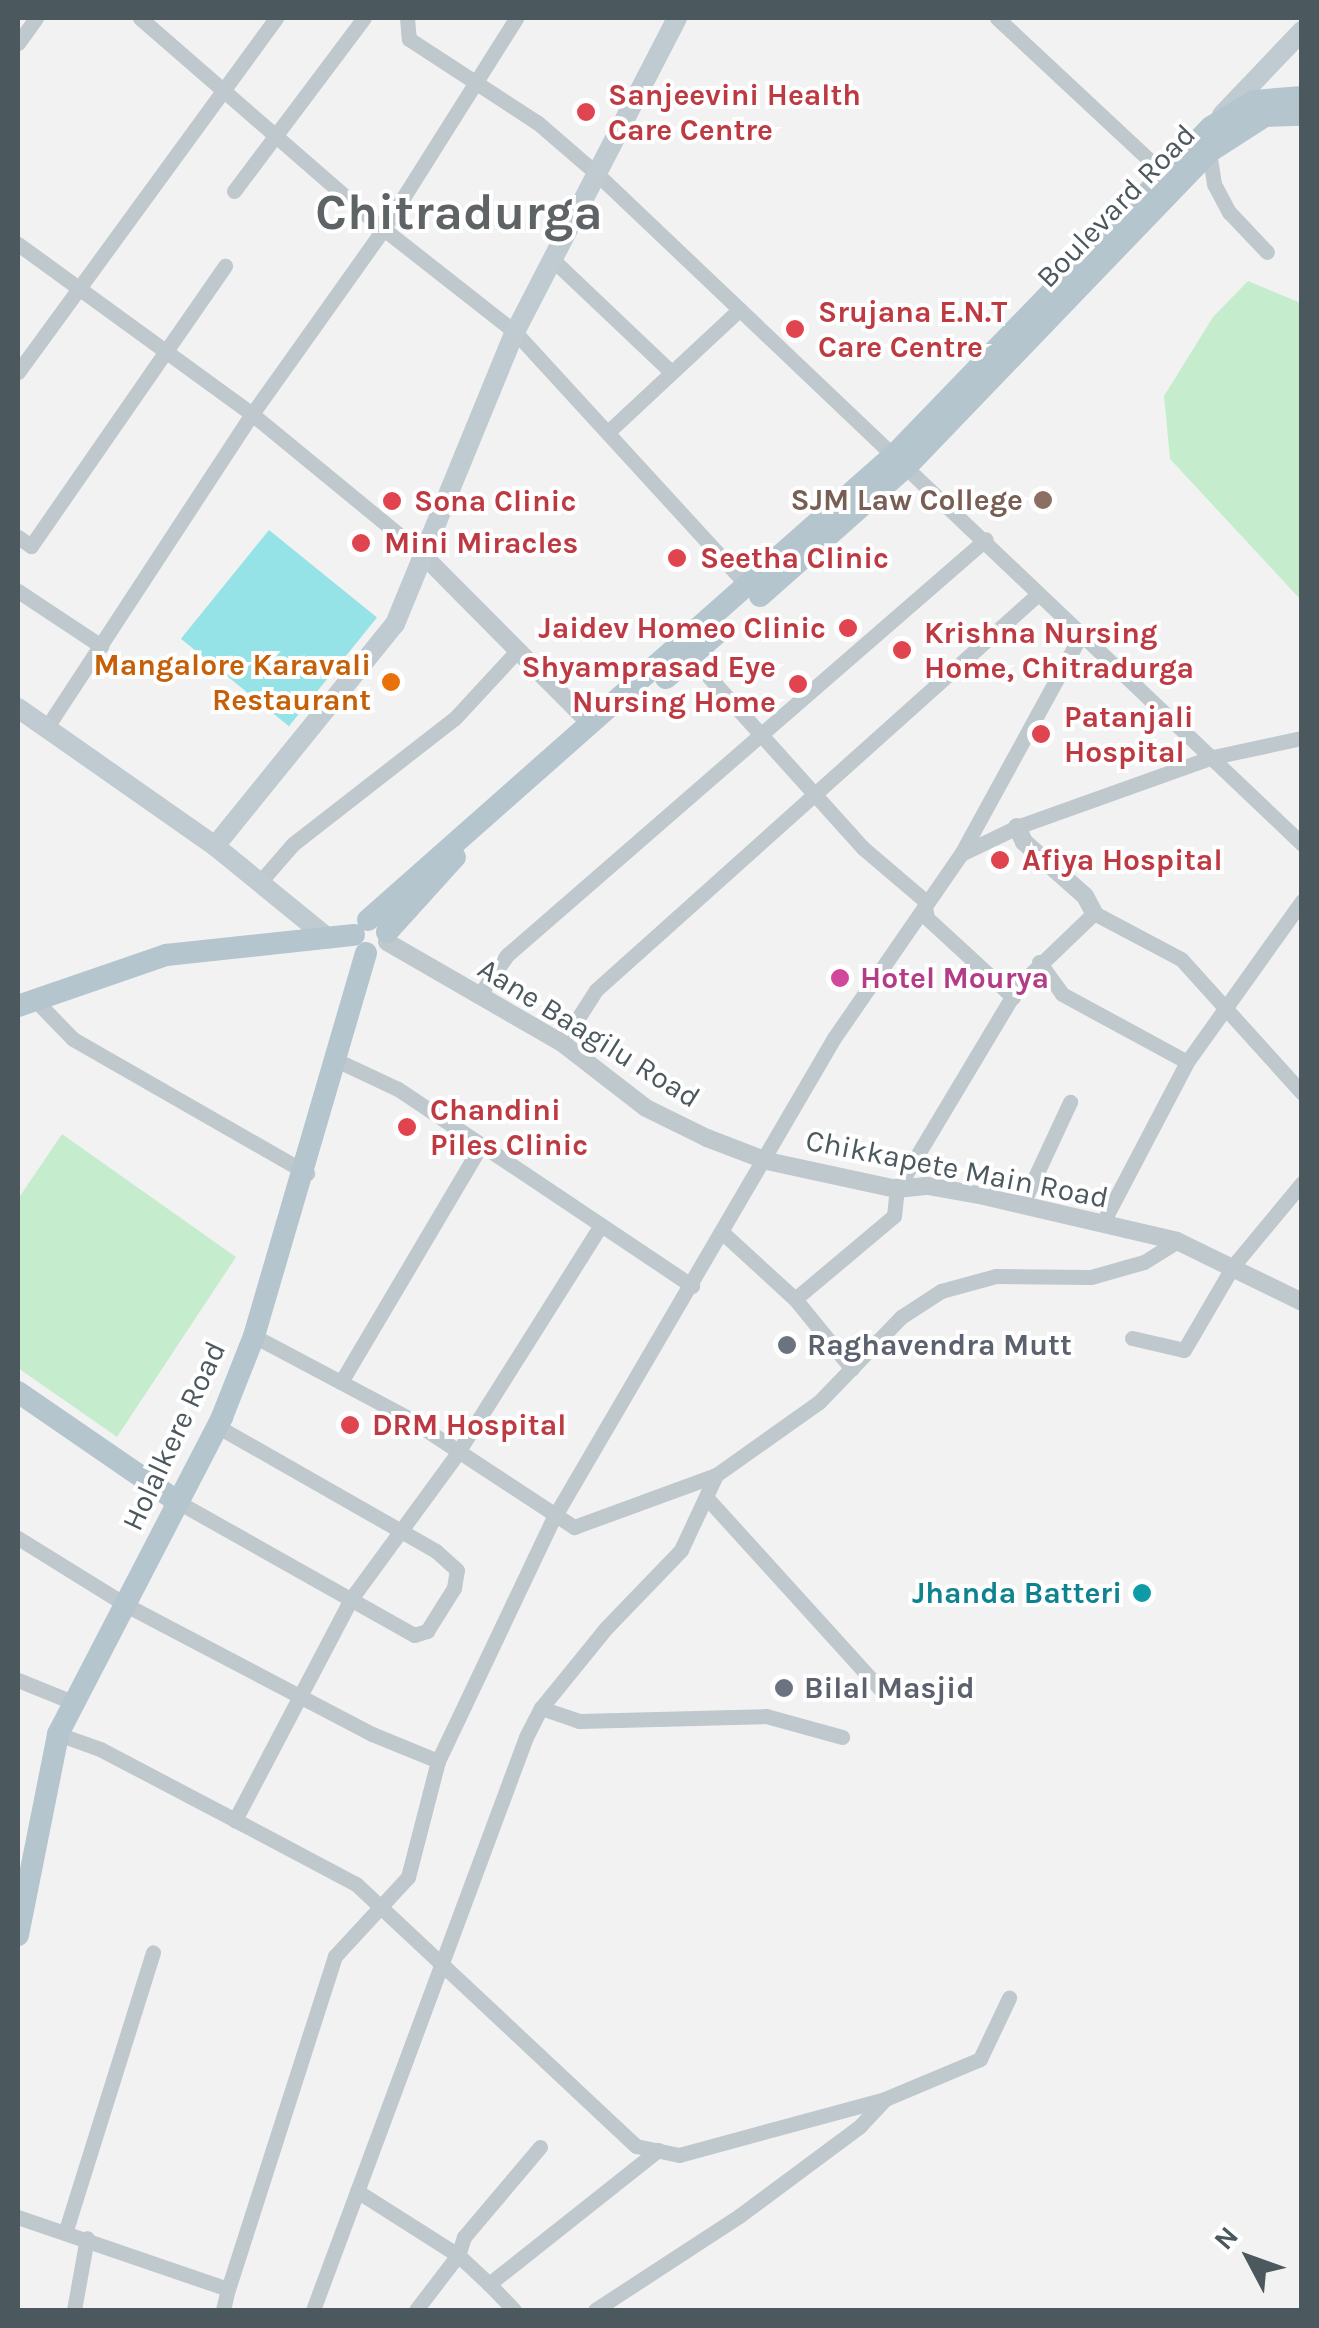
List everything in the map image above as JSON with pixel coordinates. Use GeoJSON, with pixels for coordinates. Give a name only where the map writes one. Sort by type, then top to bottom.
{"type":"FeatureCollection","features":[{"type":"Feature","properties":{"kind":"main road"},"geometry":{"type":"LineString","coordinates":[[215,846],[395,624],[515,332],[677,18]]}},
{"type":"Feature","properties":{"kind":"main road"},"geometry":{"type":"LineString","coordinates":[[1213,137],[1302,32]]}},
{"type":"Feature","properties":{"kind":"main road"},"geometry":{"type":"LineString","coordinates":[[1213,137],[1254,101],[1302,97]]}},
{"type":"Feature","properties":{"kind":"main road"},"geometry":{"type":"LineString","coordinates":[[1213,137],[1265,116],[1302,115]]}},
{"type":"Feature","properties":{"kind":"main road","name":"Boulevard Road"},"geometry":{"type":"LineString","coordinates":[[372,936],[590,724],[902,459],[1162,172],[1213,137]]}},
{"type":"Feature","properties":{"kind":"main road","name":"Boulevard Road"},"geometry":{"type":"LineString","coordinates":[[372,936],[450,860],[691,657],[902,459],[1213,137]]}},
{"type":"Feature","properties":{"kind":"main road"},"geometry":{"type":"LineString","coordinates":[[18,708],[215,846],[328,938]]}},
{"type":"Feature","properties":{"kind":"main road"},"geometry":{"type":"LineString","coordinates":[[26,1003],[166,954],[372,936]]}},
{"type":"Feature","properties":{"kind":"main road","name":"Holalkere Road"},"geometry":{"type":"LineString","coordinates":[[18,1925],[58,1734],[70,1701],[126,1605],[217,1426],[254,1336],[307,1173],[372,936]]}},
{"type":"Feature","properties":{"kind":"main road"},"geometry":{"type":"LineString","coordinates":[[18,1392],[178,1502]]}},
{"type":"Feature","properties":{"kind":"street"},"geometry":{"type":"LineString","coordinates":[[18,44],[36,18]]}},
{"type":"Feature","properties":{"kind":"street"},"geometry":{"type":"LineString","coordinates":[[140,18],[384,228],[515,332],[748,586]]}},
{"type":"Feature","properties":{"kind":"street"},"geometry":{"type":"LineString","coordinates":[[18,372],[82,290],[276,18]]}},
{"type":"Feature","properties":{"kind":"street"},"geometry":{"type":"LineString","coordinates":[[234,191],[364,18]]}},
{"type":"Feature","properties":{"kind":"street"},"geometry":{"type":"LineString","coordinates":[[407,18],[410,39],[538,123],[596,174],[902,459],[986,539],[1037,595],[1302,844]]}},
{"type":"Feature","properties":{"kind":"street"},"geometry":{"type":"LineString","coordinates":[[47,727],[252,414],[384,228],[516,18]]}},
{"type":"Feature","properties":{"kind":"street"},"geometry":{"type":"LineString","coordinates":[[997,18],[1162,172]]}},
{"type":"Feature","properties":{"kind":"street"},"geometry":{"type":"LineString","coordinates":[[1213,137],[1214,184],[1228,212],[1267,252]]}},
{"type":"Feature","properties":{"kind":"street"},"geometry":{"type":"LineString","coordinates":[[18,244],[252,414],[421,553],[590,724]]}},
{"type":"Feature","properties":{"kind":"street"},"geometry":{"type":"LineString","coordinates":[[552,260],[671,372]]}},
{"type":"Feature","properties":{"kind":"street"},"geometry":{"type":"LineString","coordinates":[[18,538],[31,546],[225,266]]}},
{"type":"Feature","properties":{"kind":"street"},"geometry":{"type":"LineString","coordinates":[[608,432],[740,309]]}},
{"type":"Feature","properties":{"kind":"street"},"geometry":{"type":"LineString","coordinates":[[480,994],[507,955],[986,539]]}},
{"type":"Feature","properties":{"kind":"street"},"geometry":{"type":"LineString","coordinates":[[18,591],[101,646]]}},
{"type":"Feature","properties":{"kind":"street"},"geometry":{"type":"LineString","coordinates":[[562,1042],[596,990],[816,797],[1037,595]]}},
{"type":"Feature","properties":{"kind":"street"},"geometry":{"type":"LineString","coordinates":[[223,2310],[335,1956],[408,1877],[438,1761],[553,1518],[767,1161],[834,1038],[924,900],[961,854],[1081,635]]}},
{"type":"Feature","properties":{"kind":"street"},"geometry":{"type":"LineString","coordinates":[[260,882],[293,844],[454,718],[518,650]]}},
{"type":"Feature","properties":{"kind":"street"},"geometry":{"type":"LineString","coordinates":[[691,657],[816,797],[924,900],[927,918],[1014,997]]}},
{"type":"Feature","properties":{"kind":"street"},"geometry":{"type":"LineString","coordinates":[[961,854],[1017,827],[1213,757],[1302,738]]}},
{"type":"Feature","properties":{"kind":"street"},"geometry":{"type":"LineString","coordinates":[[1017,827],[1024,842],[1085,896],[1094,913],[1181,959],[1225,1013],[1302,1093]]}},
{"type":"Feature","properties":{"kind":"street"},"geometry":{"type":"LineString","coordinates":[[1102,1224],[1187,1062],[1302,901]]}},
{"type":"Feature","properties":{"kind":"street"},"geometry":{"type":"LineString","coordinates":[[795,1299],[894,1216],[897,1189],[1014,997],[1040,962],[1094,913]]}},
{"type":"Feature","properties":{"kind":"street","name":"Aane Baagilu Road"},"geometry":{"type":"LineString","coordinates":[[372,936],[562,1042],[646,1108],[767,1161]]}},
{"type":"Feature","properties":{"kind":"street"},"geometry":{"type":"LineString","coordinates":[[1040,962],[1062,994],[1187,1062]]}},
{"type":"Feature","properties":{"kind":"street"},"geometry":{"type":"LineString","coordinates":[[26,1003],[72,1039],[307,1173]]}},
{"type":"Feature","properties":{"kind":"street"},"geometry":{"type":"LineString","coordinates":[[336,1060],[398,1089],[692,1286]]}},
{"type":"Feature","properties":{"kind":"street"},"geometry":{"type":"LineString","coordinates":[[1022,1205],[1070,1102]]}},
{"type":"Feature","properties":{"kind":"street"},"geometry":{"type":"LineString","coordinates":[[341,1382],[480,1147]]}},
{"type":"Feature","properties":{"kind":"street","name":"Chikkapete Main Road"},"geometry":{"type":"LineString","coordinates":[[767,1161],[897,1189],[928,1186],[1177,1241],[1302,1302]]}},
{"type":"Feature","properties":{"kind":"street"},"geometry":{"type":"LineString","coordinates":[[1132,1338],[1184,1350],[1234,1266],[1302,1184]]}},
{"type":"Feature","properties":{"kind":"street"},"geometry":{"type":"LineString","coordinates":[[236,1820],[351,1600],[457,1454],[601,1226]]}},
{"type":"Feature","properties":{"kind":"street"},"geometry":{"type":"LineString","coordinates":[[724,1234],[795,1299],[852,1369]]}},
{"type":"Feature","properties":{"kind":"street"},"geometry":{"type":"LineString","coordinates":[[254,1336],[341,1382],[542,1504],[553,1518],[574,1528],[716,1475],[818,1402],[901,1317],[941,1291],[996,1276],[1091,1277],[1144,1262],[1177,1241]]}},
{"type":"Feature","properties":{"kind":"street"},"geometry":{"type":"LineString","coordinates":[[178,1502],[407,1632],[427,1630],[454,1588],[457,1570],[436,1551],[397,1534],[217,1426]]}},
{"type":"Feature","properties":{"kind":"street"},"geometry":{"type":"LineString","coordinates":[[314,2310],[540,1708],[681,1550],[716,1475]]}},
{"type":"Feature","properties":{"kind":"street"},"geometry":{"type":"LineString","coordinates":[[706,1496],[882,1692]]}},
{"type":"Feature","properties":{"kind":"street"},"geometry":{"type":"LineString","coordinates":[[18,1538],[126,1605],[438,1761]]}},
{"type":"Feature","properties":{"kind":"street"},"geometry":{"type":"LineString","coordinates":[[18,1680],[70,1701]]}},
{"type":"Feature","properties":{"kind":"street"},"geometry":{"type":"LineString","coordinates":[[540,1708],[579,1721],[766,1716],[842,1738]]}},
{"type":"Feature","properties":{"kind":"street"},"geometry":{"type":"LineString","coordinates":[[58,1734],[100,1748],[356,1884],[380,1911],[636,2146],[680,2155],[885,2100],[980,2059],[1009,1998]]}},
{"type":"Feature","properties":{"kind":"street"},"geometry":{"type":"LineString","coordinates":[[66,2230],[153,1952]]}},
{"type":"Feature","properties":{"kind":"street"},"geometry":{"type":"LineString","coordinates":[[595,2310],[739,2216],[860,2126],[885,2100]]}},
{"type":"Feature","properties":{"kind":"street"},"geometry":{"type":"LineString","coordinates":[[416,2310],[458,2256],[464,2236],[540,2147]]}},
{"type":"Feature","properties":{"kind":"street"},"geometry":{"type":"LineString","coordinates":[[489,2284],[658,2150]]}},
{"type":"Feature","properties":{"kind":"street"},"geometry":{"type":"LineString","coordinates":[[356,2192],[458,2256],[514,2310]]}},
{"type":"Feature","properties":{"kind":"street"},"geometry":{"type":"LineString","coordinates":[[18,2217],[66,2230],[228,2290]]}},
{"type":"Feature","properties":{"kind":"street"},"geometry":{"type":"LineString","coordinates":[[74,2310],[87,2238]]}},
{"type":"Feature","properties":{"kind":"green space"},"geometry":{"type":"Polygon","coordinates":[[[1248,281],[1301,303],[1301,600],[1170,459],[1164,396],[1213,317],[1248,281]]]}},
{"type":"Feature","properties":{"kind":"green space"},"geometry":{"type":"Polygon","coordinates":[[[62,1134],[236,1257],[117,1437],[18,1368],[18,1199],[62,1134]]]}},
{"type":"Feature","properties":{"kind":"water"},"geometry":{"type":"Polygon","coordinates":[[[269,530],[377,617],[289,726],[181,639],[269,530]]]}},
{"type":"Feature","properties":{"kind":"place","name":"Sanjeevini Health Care Centre"},"geometry":{"type":"Point","coordinates":[586,112]}},
{"type":"Feature","properties":{"kind":"place","name":"Srujana E.N.T Care Centre"},"geometry":{"type":"Point","coordinates":[795,329]}},
{"type":"Feature","properties":{"kind":"place","name":"SJM Law College"},"geometry":{"type":"Point","coordinates":[1043,500]}},
{"type":"Feature","properties":{"kind":"place","name":"Sona Clinic"},"geometry":{"type":"Point","coordinates":[392,501]}},
{"type":"Feature","properties":{"kind":"place","name":"Mini Miracles"},"geometry":{"type":"Point","coordinates":[361,543]}},
{"type":"Feature","properties":{"kind":"place","name":"Seetha Clinic"},"geometry":{"type":"Point","coordinates":[677,558]}},
{"type":"Feature","properties":{"kind":"place","name":"Jaidev Homeo Clinic"},"geometry":{"type":"Point","coordinates":[848,628]}},
{"type":"Feature","properties":{"kind":"place","name":"Krishna Nursing Home, Chitradurga"},"geometry":{"type":"Point","coordinates":[902,650]}},
{"type":"Feature","properties":{"kind":"place","name":"Mangalore Karavali Restaurant"},"geometry":{"type":"Point","coordinates":[391,682]}},
{"type":"Feature","properties":{"kind":"place","name":"Shyamprasad Eye Nursing Home"},"geometry":{"type":"Point","coordinates":[798,684]}},
{"type":"Feature","properties":{"kind":"place","name":"Patanjali Hospital"},"geometry":{"type":"Point","coordinates":[1041,734]}},
{"type":"Feature","properties":{"kind":"place","name":"Afiya Hospital"},"geometry":{"type":"Point","coordinates":[1000,860]}},
{"type":"Feature","properties":{"kind":"place","name":"Hotel Mourya"},"geometry":{"type":"Point","coordinates":[840,978]}},
{"type":"Feature","properties":{"kind":"place","name":"Chandini Piles Clinic"},"geometry":{"type":"Point","coordinates":[407,1127]}},
{"type":"Feature","properties":{"kind":"place","name":"Raghavendra Mutt"},"geometry":{"type":"Point","coordinates":[787,1345]}},
{"type":"Feature","properties":{"kind":"place","name":"DRM Hospital"},"geometry":{"type":"Point","coordinates":[350,1425]}},
{"type":"Feature","properties":{"kind":"place","name":"Jhanda Batteri"},"geometry":{"type":"Point","coordinates":[1142,1593]}},
{"type":"Feature","properties":{"kind":"place","name":"Bilal Masjid"},"geometry":{"type":"Point","coordinates":[784,1688]}},
{"type":"Feature","properties":{"kind":"district","name":"Chitradurga"},"geometry":{"type":"Point","coordinates":[459,213]}}]}
